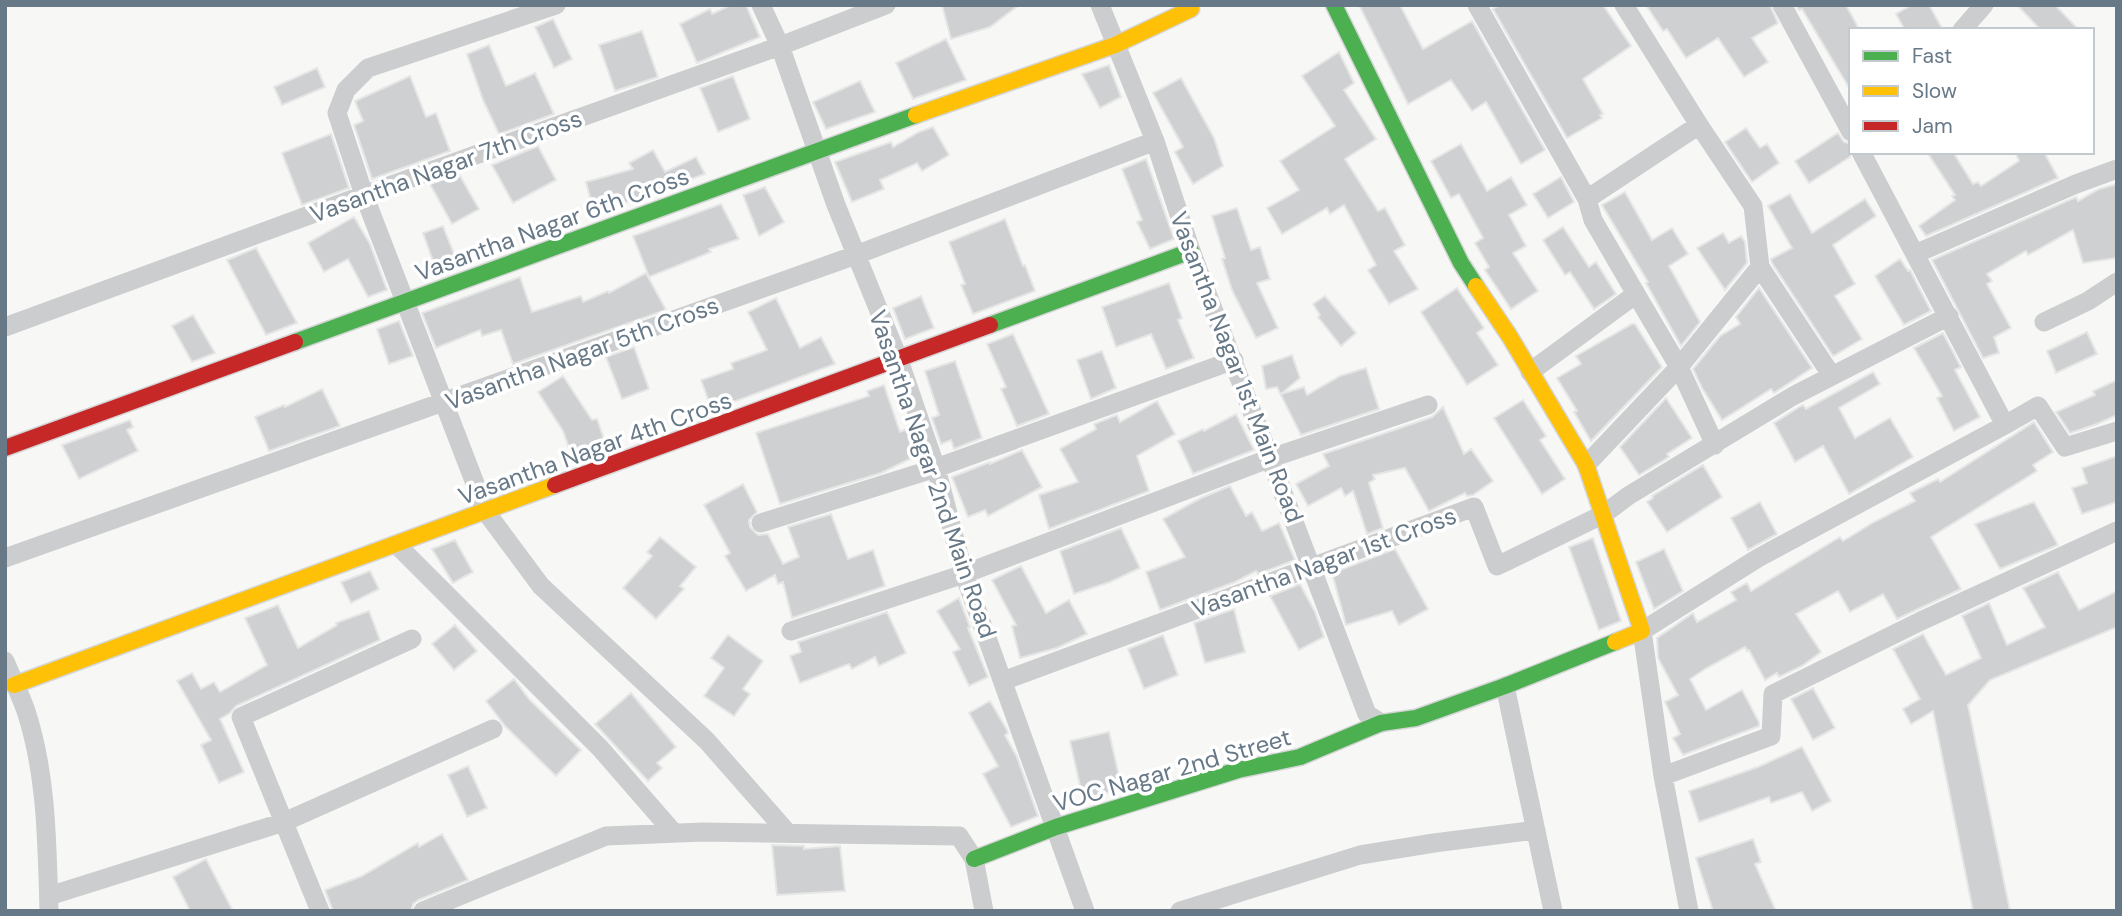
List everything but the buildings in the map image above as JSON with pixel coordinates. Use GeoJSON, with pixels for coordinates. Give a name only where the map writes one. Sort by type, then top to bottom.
{"type":"FeatureCollection","features":[{"type":"Feature","properties":{"kind":"street"},"geometry":{"type":"LineString","coordinates":[[556,5],[369,68],[346,90],[337,113],[364,195],[486,512],[541,586],[706,741],[787,832]]}},
{"type":"Feature","properties":{"kind":"street","name":"Vasantha Nagar 2nd Main Road"},"geometry":{"type":"LineString","coordinates":[[761,5],[780,47],[856,255],[899,360],[936,468],[964,574],[1085,911]]}},
{"type":"Feature","properties":{"kind":"street","name":"Vasantha Nagar 7th Cross"},"geometry":{"type":"LineString","coordinates":[[5,327],[364,195],[780,47],[886,5]]}},
{"type":"Feature","properties":{"kind":"street","name":"Vasantha Nagar 1st Main Road"},"geometry":{"type":"LineString","coordinates":[[1100,5],[1156,141],[1191,251],[1272,458],[1367,714],[1381,723]]}},
{"type":"Feature","properties":{"kind":"street"},"geometry":{"type":"LineString","coordinates":[[1334,5],[1461,263],[1510,337],[1586,465],[1642,631],[1663,776],[1689,911]]}},
{"type":"Feature","properties":{"kind":"street"},"geometry":{"type":"LineString","coordinates":[[1477,5],[1587,199],[1593,220],[1679,368],[1715,445]]}},
{"type":"Feature","properties":{"kind":"street"},"geometry":{"type":"LineString","coordinates":[[1624,5],[1753,206],[1760,267],[1832,376]]}},
{"type":"Feature","properties":{"kind":"street"},"geometry":{"type":"LineString","coordinates":[[1782,5],[1843,101],[1849,124]]}},
{"type":"Feature","properties":{"kind":"street"},"geometry":{"type":"LineString","coordinates":[[1964,28],[1984,5]]}},
{"type":"Feature","properties":{"kind":"street","name":"Vasantha Nagar 6th Cross"},"geometry":{"type":"LineString","coordinates":[[5,448],[818,150],[1115,45],[1191,9]]}},
{"type":"Feature","properties":{"kind":"street"},"geometry":{"type":"LineString","coordinates":[[1587,199],[1699,125]]}},
{"type":"Feature","properties":{"kind":"street","name":"Vasantha Nagar 5th Cross"},"geometry":{"type":"LineString","coordinates":[[5,558],[856,255],[1156,141]]}},
{"type":"Feature","properties":{"kind":"street"},"geometry":{"type":"LineString","coordinates":[[1862,154],[2005,425]]}},
{"type":"Feature","properties":{"kind":"street"},"geometry":{"type":"LineString","coordinates":[[1915,254],[2117,169]]}},
{"type":"Feature","properties":{"kind":"street","name":"Vasantha Nagar 4th Cross"},"geometry":{"type":"LineString","coordinates":[[15,685],[1191,251]]}},
{"type":"Feature","properties":{"kind":"street"},"geometry":{"type":"LineString","coordinates":[[1586,465],[1679,368],[1760,267]]}},
{"type":"Feature","properties":{"kind":"street"},"geometry":{"type":"LineString","coordinates":[[2044,322],[2088,301],[2117,282]]}},
{"type":"Feature","properties":{"kind":"street"},"geometry":{"type":"LineString","coordinates":[[1530,372],[1636,294]]}},
{"type":"Feature","properties":{"kind":"street"},"geometry":{"type":"LineString","coordinates":[[1604,514],[1628,496],[1793,396],[1949,316]]}},
{"type":"Feature","properties":{"kind":"street"},"geometry":{"type":"LineString","coordinates":[[761,523],[936,468],[1234,360]]}},
{"type":"Feature","properties":{"kind":"street"},"geometry":{"type":"LineString","coordinates":[[791,631],[964,574],[1272,458],[1428,405]]}},
{"type":"Feature","properties":{"kind":"street"},"geometry":{"type":"LineString","coordinates":[[1642,631],[1758,558],[2038,406],[2065,447],[2117,431]]}},
{"type":"Feature","properties":{"kind":"street","name":"Vasantha Nagar 1st Cross"},"geometry":{"type":"LineString","coordinates":[[1003,681],[1474,507],[1497,566],[1604,514]]}},
{"type":"Feature","properties":{"kind":"street"},"geometry":{"type":"LineString","coordinates":[[1663,776],[1771,736],[1773,694],[1921,621],[2117,531]]}},
{"type":"Feature","properties":{"kind":"street"},"geometry":{"type":"LineString","coordinates":[[397,545],[600,748],[674,833]]}},
{"type":"Feature","properties":{"kind":"street","name":"VOC Nagar 2nd Street"},"geometry":{"type":"LineString","coordinates":[[974,859],[1056,827],[1238,770],[1300,757],[1381,723],[1416,718],[1505,686],[1642,631]]}},
{"type":"Feature","properties":{"kind":"street"},"geometry":{"type":"LineString","coordinates":[[320,911],[241,718],[412,639]]}},
{"type":"Feature","properties":{"kind":"street"},"geometry":{"type":"LineString","coordinates":[[5,661],[26,711],[40,768],[49,904],[284,822],[493,729]]}},
{"type":"Feature","properties":{"kind":"street"},"geometry":{"type":"LineString","coordinates":[[1505,686],[1553,911]]}},
{"type":"Feature","properties":{"kind":"street"},"geometry":{"type":"LineString","coordinates":[[1180,911],[1360,855],[1536,830]]}},
{"type":"Feature","properties":{"kind":"street"},"geometry":{"type":"LineString","coordinates":[[423,911],[606,836],[703,832],[960,836],[974,859],[984,911]]}},
{"type":"Feature","properties":{"kind":"traffic: fast"},"geometry":{"type":"LineString","coordinates":[[1334,5],[1461,263],[1476,286]]}},
{"type":"Feature","properties":{"kind":"traffic: fast"},"geometry":{"type":"LineString","coordinates":[[295,342],[916,115]]}},
{"type":"Feature","properties":{"kind":"traffic: fast"},"geometry":{"type":"LineString","coordinates":[[990,325],[1191,251]]}},
{"type":"Feature","properties":{"kind":"traffic: fast"},"geometry":{"type":"LineString","coordinates":[[974,859],[1056,827],[1238,770],[1300,757],[1381,723],[1416,718],[1615,642]]}},
{"type":"Feature","properties":{"kind":"traffic: slow"},"geometry":{"type":"LineString","coordinates":[[916,115],[1115,45],[1191,9]]}},
{"type":"Feature","properties":{"kind":"traffic: slow"},"geometry":{"type":"LineString","coordinates":[[1476,286],[1510,337],[1586,465],[1642,631],[1615,642]]}},
{"type":"Feature","properties":{"kind":"traffic: slow"},"geometry":{"type":"LineString","coordinates":[[14,685],[555,485]]}},
{"type":"Feature","properties":{"kind":"traffic: jam"},"geometry":{"type":"LineString","coordinates":[[555,485],[990,325]]}},
{"type":"Feature","properties":{"kind":"traffic: jam"},"geometry":{"type":"LineString","coordinates":[[5,448],[295,342]]}}]}
